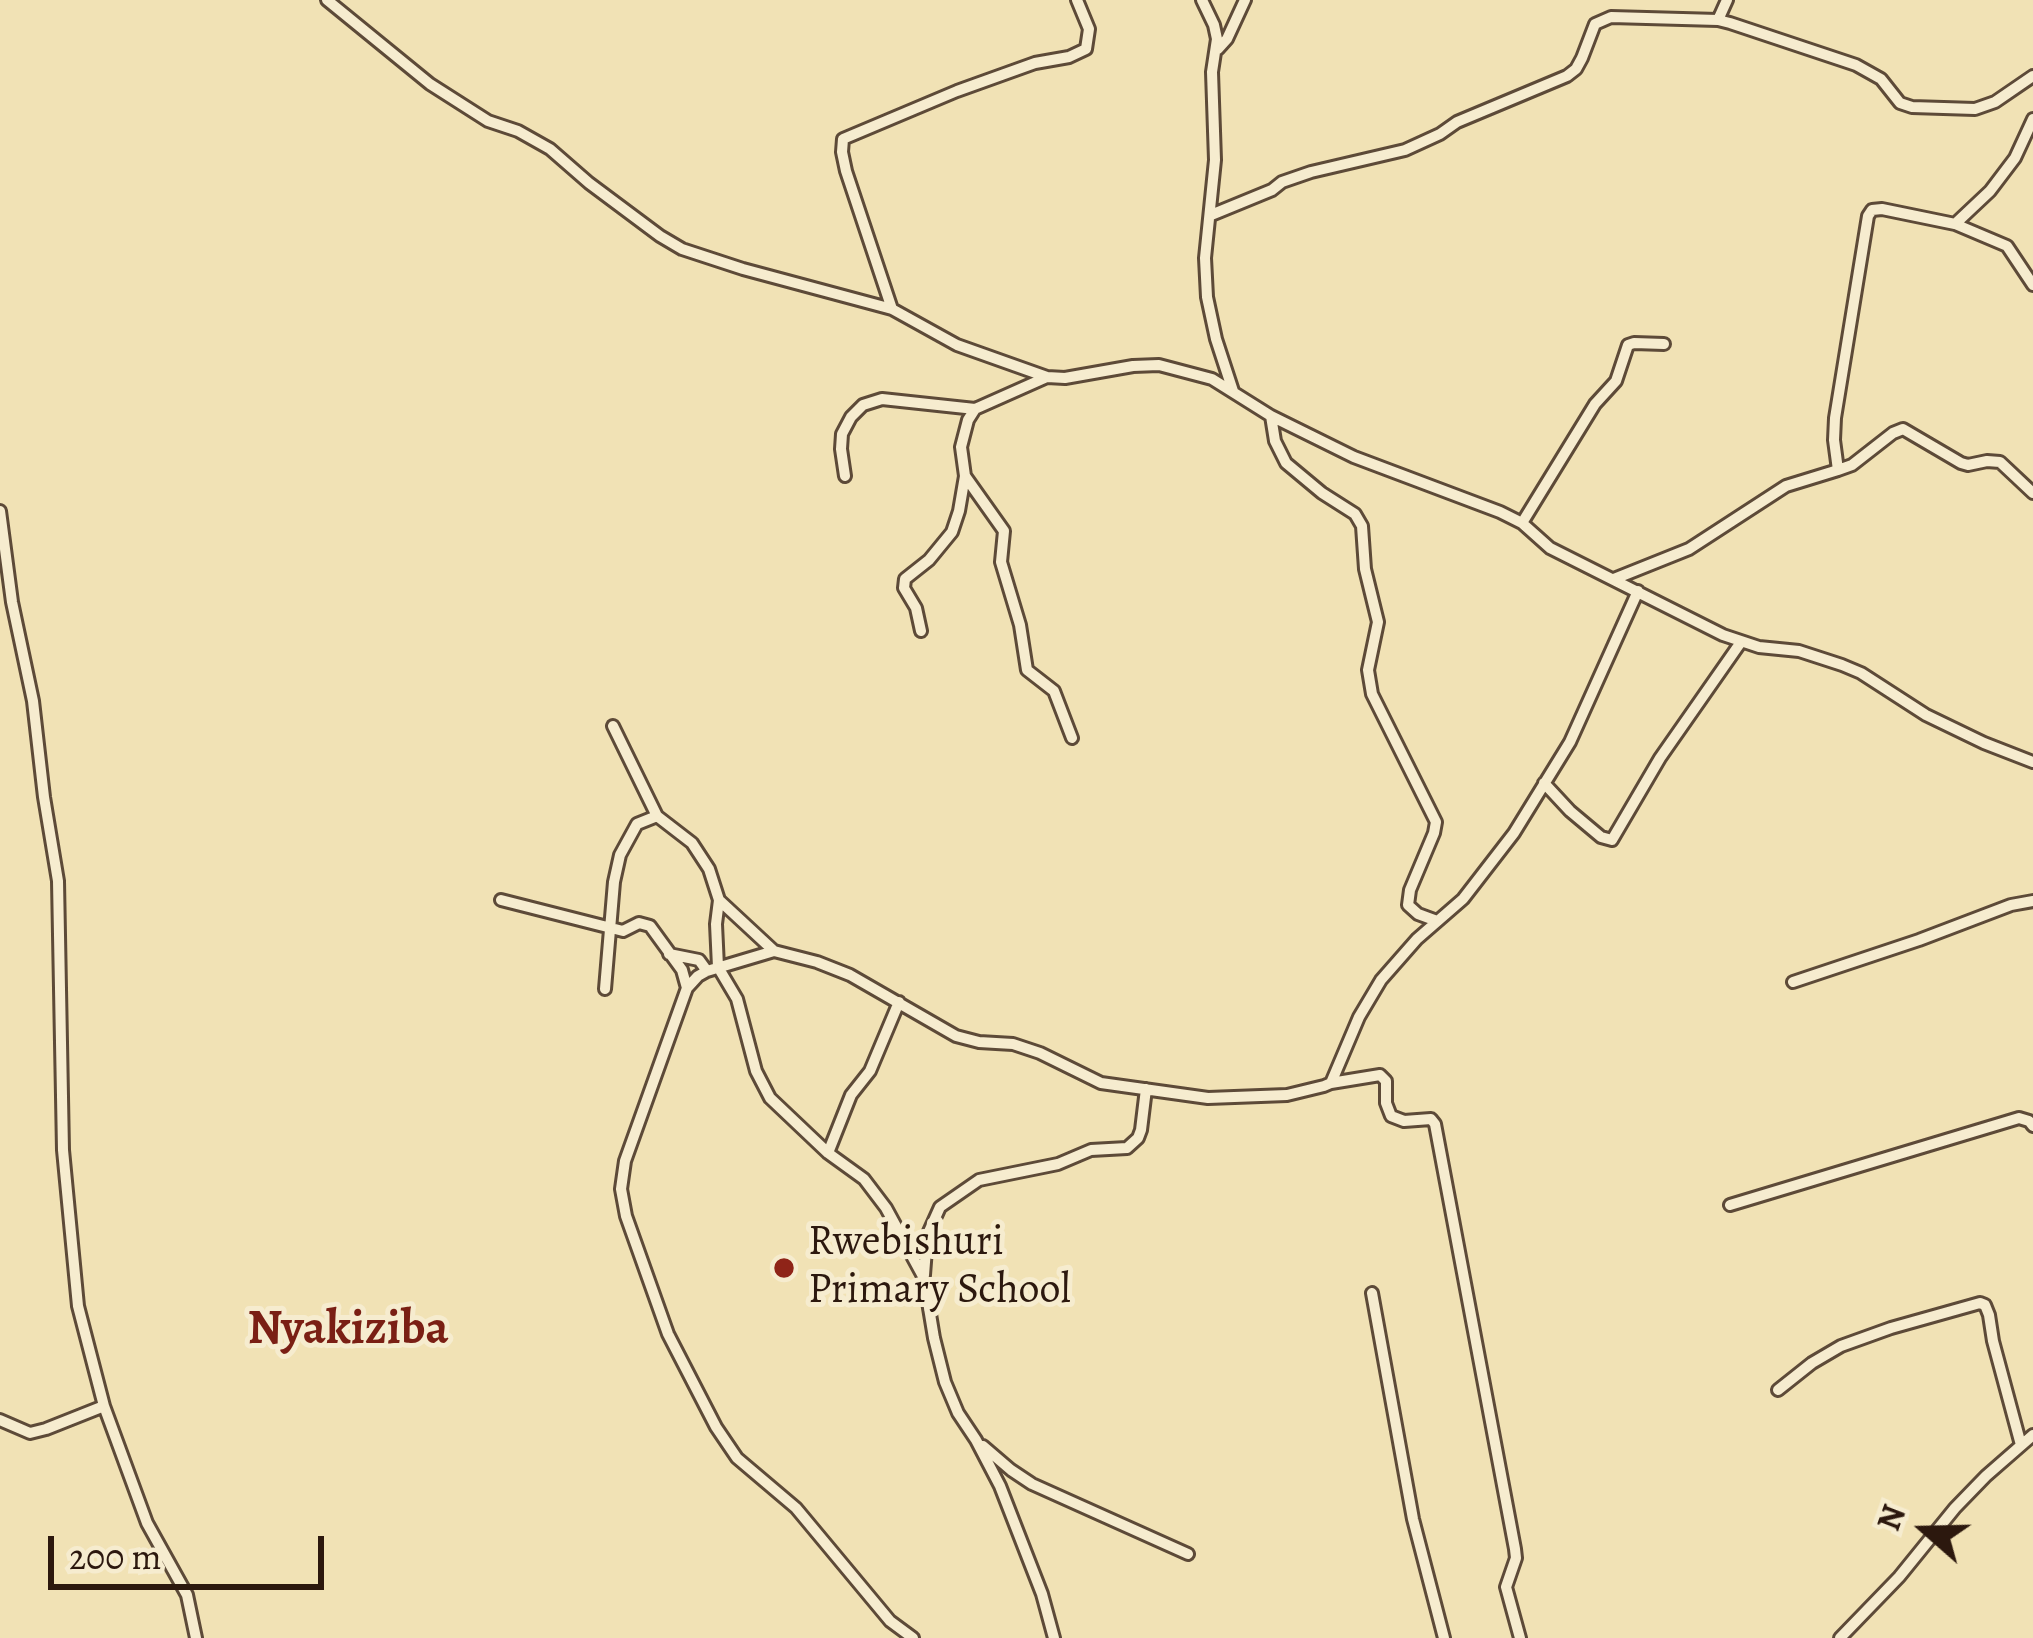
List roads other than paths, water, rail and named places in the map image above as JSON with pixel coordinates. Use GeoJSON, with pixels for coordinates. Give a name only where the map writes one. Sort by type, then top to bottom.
{"type":"FeatureCollection","features":[{"type":"Feature","properties":{"kind":"street"},"geometry":{"type":"LineString","coordinates":[[327,0],[430,84],[488,121],[550,149],[590,184],[682,249],[892,309],[957,345],[1047,377],[1159,365],[1212,380],[1354,458],[1500,512],[1522,523],[1550,548],[1741,642],[1799,651],[1842,665],[1926,716],[2033,762]]}},
{"type":"Feature","properties":{"kind":"street"},"geometry":{"type":"LineString","coordinates":[[892,309],[846,171],[843,139],[957,91],[1086,49],[1088,29],[1077,0]]}},
{"type":"Feature","properties":{"kind":"street"},"geometry":{"type":"LineString","coordinates":[[1202,0],[1214,26],[1217,50],[1212,72],[1215,160],[1205,258],[1208,297],[1233,391]]}},
{"type":"Feature","properties":{"kind":"street"},"geometry":{"type":"LineString","coordinates":[[1217,50],[1227,40],[1245,0]]}},
{"type":"Feature","properties":{"kind":"street"},"geometry":{"type":"LineString","coordinates":[[1718,20],[1727,0]]}},
{"type":"Feature","properties":{"kind":"street"},"geometry":{"type":"LineString","coordinates":[[1211,214],[1297,177],[1406,150],[1457,122],[1567,76],[1576,69],[1600,20],[1625,16],[1718,20],[1856,65],[1881,79],[1900,103],[1912,106],[1981,108],[2033,76]]}},
{"type":"Feature","properties":{"kind":"street"},"geometry":{"type":"LineString","coordinates":[[1955,224],[2014,158],[2033,119]]}},
{"type":"Feature","properties":{"kind":"street"},"geometry":{"type":"LineString","coordinates":[[1838,470],[1835,418],[1868,216],[1873,210],[1955,224],[2007,246],[2033,285]]}},
{"type":"Feature","properties":{"kind":"street"},"geometry":{"type":"LineString","coordinates":[[1522,523],[1595,404],[1616,381],[1628,345],[1664,344]]}},
{"type":"Feature","properties":{"kind":"street"},"geometry":{"type":"LineString","coordinates":[[845,476],[842,434],[863,405],[882,399],[975,409],[1047,377]]}},
{"type":"Feature","properties":{"kind":"street"},"geometry":{"type":"LineString","coordinates":[[921,631],[904,579],[929,560],[952,532],[964,476],[962,447],[975,409]]}},
{"type":"Feature","properties":{"kind":"street"},"geometry":{"type":"LineString","coordinates":[[1271,416],[1275,441],[1286,463],[1355,514],[1362,526],[1378,622],[1368,670],[1372,694],[1436,822],[1408,905],[1437,921]]}},
{"type":"Feature","properties":{"kind":"street"},"geometry":{"type":"LineString","coordinates":[[1614,578],[1689,549],[1786,486],[1852,465],[1904,429],[1961,463],[2000,462],[2033,494]]}},
{"type":"Feature","properties":{"kind":"street"},"geometry":{"type":"LineString","coordinates":[[964,476],[1004,531],[1001,562],[1020,625],[1027,670],[1054,691],[1072,739]]}},
{"type":"Feature","properties":{"kind":"street"},"geometry":{"type":"LineString","coordinates":[[0,511],[58,881],[63,1150],[78,1306],[104,1406],[147,1523],[187,1594],[196,1638]]}},
{"type":"Feature","properties":{"kind":"street"},"geometry":{"type":"LineString","coordinates":[[1331,1083],[1370,997],[1398,961],[1490,867],[1570,742],[1638,591]]}},
{"type":"Feature","properties":{"kind":"street"},"geometry":{"type":"LineString","coordinates":[[1544,783],[1601,837],[1612,840],[1660,758],[1741,642]]}},
{"type":"Feature","properties":{"kind":"street"},"geometry":{"type":"LineString","coordinates":[[613,727],[657,815],[681,832],[704,858],[718,900],[712,969]]}},
{"type":"Feature","properties":{"kind":"street"},"geometry":{"type":"LineString","coordinates":[[605,989],[620,855],[637,824],[657,815]]}},
{"type":"Feature","properties":{"kind":"street"},"geometry":{"type":"LineString","coordinates":[[501,900],[622,931],[639,923],[650,926],[682,970],[687,988]]}},
{"type":"Feature","properties":{"kind":"street"},"geometry":{"type":"LineString","coordinates":[[718,900],[774,951],[850,975],[956,1036],[1013,1044],[1101,1083],[1208,1098],[1287,1095],[1380,1075],[1386,1081],[1390,1116],[1404,1121],[1428,1118],[1435,1124],[1515,1549],[1505,1586],[1520,1638]]}},
{"type":"Feature","properties":{"kind":"street"},"geometry":{"type":"LineString","coordinates":[[1793,982],[2033,901]]}},
{"type":"Feature","properties":{"kind":"street"},"geometry":{"type":"LineString","coordinates":[[774,951],[712,969],[687,988],[625,1161],[626,1216],[668,1334],[737,1458],[796,1508],[890,1621],[914,1638]]}},
{"type":"Feature","properties":{"kind":"street"},"geometry":{"type":"LineString","coordinates":[[669,954],[699,960],[737,999],[756,1071],[770,1098],[875,1193],[924,1278]]}},
{"type":"Feature","properties":{"kind":"street"},"geometry":{"type":"LineString","coordinates":[[828,1153],[851,1095],[870,1071],[899,1003]]}},
{"type":"Feature","properties":{"kind":"street"},"geometry":{"type":"LineString","coordinates":[[1054,1638],[1000,1486],[945,1382],[924,1278],[927,1236],[940,1207],[979,1180],[1058,1164],[1091,1150],[1127,1148],[1141,1130],[1146,1089]]}},
{"type":"Feature","properties":{"kind":"street"},"geometry":{"type":"LineString","coordinates":[[1730,1205],[2019,1118],[2033,1126]]}},
{"type":"Feature","properties":{"kind":"street"},"geometry":{"type":"LineString","coordinates":[[1372,1293],[1413,1519],[1444,1638]]}},
{"type":"Feature","properties":{"kind":"street"},"geometry":{"type":"LineString","coordinates":[[1778,1390],[1841,1346],[1980,1303],[1989,1315],[2021,1445]]}},
{"type":"Feature","properties":{"kind":"street"},"geometry":{"type":"LineString","coordinates":[[0,1420],[30,1433],[104,1406]]}},
{"type":"Feature","properties":{"kind":"street"},"geometry":{"type":"LineString","coordinates":[[1840,1638],[1955,1508],[2033,1435]]}},
{"type":"Feature","properties":{"kind":"street"},"geometry":{"type":"LineString","coordinates":[[976,1440],[1032,1484],[1188,1554]]}},
{"type":"Feature","properties":{"kind":"place","name":"Rwebishuri Primary School"},"geometry":{"type":"Point","coordinates":[784,1268]}},
{"type":"Feature","properties":{"kind":"district","name":"Nyakiziba"},"geometry":{"type":"Point","coordinates":[348,1331]}}]}
